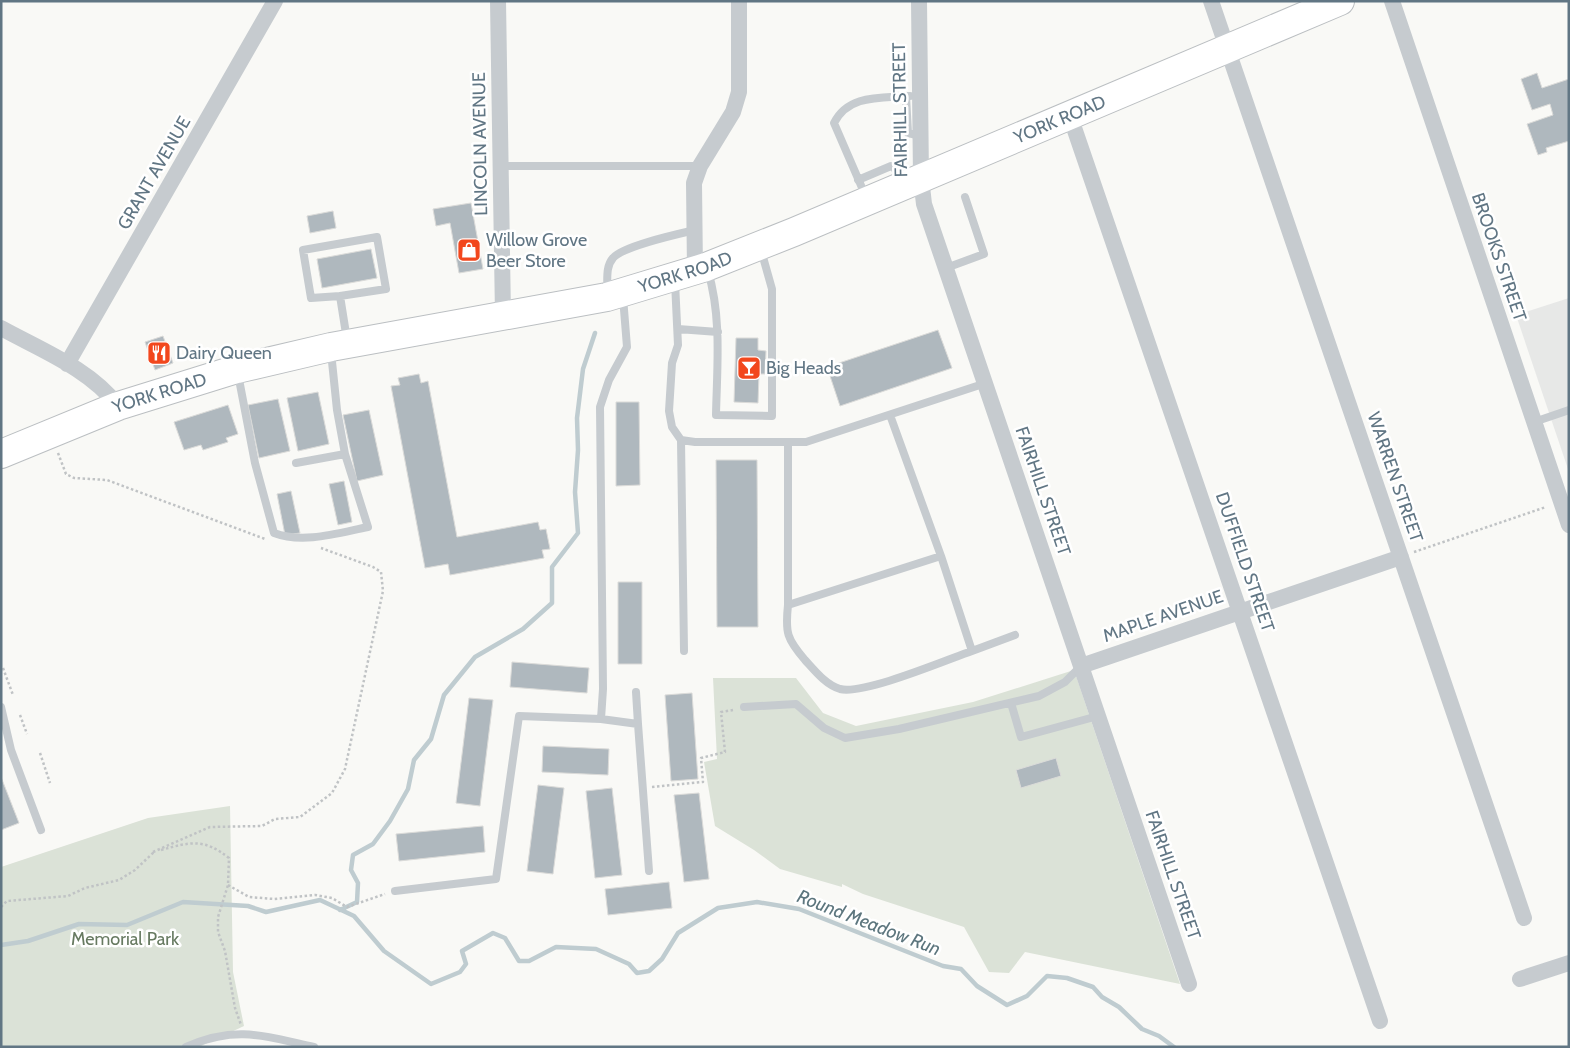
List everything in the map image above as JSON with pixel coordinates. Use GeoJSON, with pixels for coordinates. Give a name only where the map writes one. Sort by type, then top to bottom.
{"type":"FeatureCollection","features":[{"type":"Feature","properties":{"kind":"highway","name":"YORK ROAD"},"geometry":{"type":"LineString","coordinates":[[1,454],[118,406],[237,369],[339,346],[615,295],[692,272],[760,246],[863,190],[912,182],[1340,1]]}},
{"type":"Feature","properties":{"kind":"street","name":"GRANT AVENUE"},"geometry":{"type":"LineString","coordinates":[[67,364],[275,1]]}},
{"type":"Feature","properties":{"kind":"street","name":"LINCOLN AVENUE"},"geometry":{"type":"LineString","coordinates":[[498,1],[503,316]]}},
{"type":"Feature","properties":{"kind":"street"},"geometry":{"type":"LineString","coordinates":[[692,272],[695,230],[694,183],[700,166],[733,112],[739,92],[739,1]]}},
{"type":"Feature","properties":{"kind":"street","name":"FAIRHILL STREET"},"geometry":{"type":"LineString","coordinates":[[919,1],[913,96],[921,136],[912,182],[924,204],[986,383],[1189,984]]}},
{"type":"Feature","properties":{"kind":"street","name":"WARREN STREET"},"geometry":{"type":"LineString","coordinates":[[1211,1],[1524,918]]}},
{"type":"Feature","properties":{"kind":"street","name":"BROOKS STREET"},"geometry":{"type":"LineString","coordinates":[[1392,1],[1569,525]]}},
{"type":"Feature","properties":{"kind":"street","name":"DUFFIELD STREET"},"geometry":{"type":"LineString","coordinates":[[1070,116],[1241,610],[1380,1021]]}},
{"type":"Feature","properties":{"kind":"street"},"geometry":{"type":"LineString","coordinates":[[1,328],[67,364],[105,388],[118,406]]}},
{"type":"Feature","properties":{"kind":"street","name":"MAPLE AVENUE"},"geometry":{"type":"LineString","coordinates":[[1081,666],[1401,557]]}},
{"type":"Feature","properties":{"kind":"street"},"geometry":{"type":"LineString","coordinates":[[1520,979],[1569,963]]}},
{"type":"Feature","properties":{"kind":"lane"},"geometry":{"type":"LineString","coordinates":[[863,190],[834,123],[836,119],[850,105],[861,100],[913,96]]}},
{"type":"Feature","properties":{"kind":"lane"},"geometry":{"type":"LineString","coordinates":[[500,166],[700,166]]}},
{"type":"Feature","properties":{"kind":"lane"},"geometry":{"type":"LineString","coordinates":[[946,268],[984,254],[966,198]]}},
{"type":"Feature","properties":{"kind":"lane"},"geometry":{"type":"LineString","coordinates":[[601,719],[603,689],[600,407],[609,380],[627,347],[608,268],[612,258],[623,250],[695,230]]}},
{"type":"Feature","properties":{"kind":"lane"},"geometry":{"type":"LineString","coordinates":[[377,237],[386,289],[340,296],[311,298],[303,250],[377,237]]}},
{"type":"Feature","properties":{"kind":"lane"},"geometry":{"type":"LineString","coordinates":[[684,651],[681,440],[672,427],[669,411],[672,363],[678,345],[678,329],[692,272],[712,287],[718,332],[716,415],[772,416],[772,290],[760,246]]}},
{"type":"Feature","properties":{"kind":"lane"},"geometry":{"type":"LineString","coordinates":[[237,369],[256,463],[274,533],[288,538],[333,534],[368,527],[345,454],[337,410],[340,296]]}},
{"type":"Feature","properties":{"kind":"lane"},"geometry":{"type":"LineString","coordinates":[[678,329],[718,332]]}},
{"type":"Feature","properties":{"kind":"lane"},"geometry":{"type":"LineString","coordinates":[[681,440],[695,442],[806,442],[986,383]]}},
{"type":"Feature","properties":{"kind":"lane"},"geometry":{"type":"LineString","coordinates":[[1534,422],[1569,410]]}},
{"type":"Feature","properties":{"kind":"lane"},"geometry":{"type":"LineString","coordinates":[[890,415],[941,556],[972,651]]}},
{"type":"Feature","properties":{"kind":"lane"},"geometry":{"type":"LineString","coordinates":[[788,442],[788,605],[785,628],[787,637],[817,673],[832,686],[843,690],[866,687],[1015,635]]}},
{"type":"Feature","properties":{"kind":"lane"},"geometry":{"type":"LineString","coordinates":[[296,463],[345,454]]}},
{"type":"Feature","properties":{"kind":"lane"},"geometry":{"type":"LineString","coordinates":[[788,605],[941,556]]}},
{"type":"Feature","properties":{"kind":"lane"},"geometry":{"type":"LineString","coordinates":[[744,707],[796,704],[824,728],[845,738],[899,729],[1039,696],[1065,682],[1081,666]]}},
{"type":"Feature","properties":{"kind":"lane"},"geometry":{"type":"LineString","coordinates":[[636,692],[649,872]]}},
{"type":"Feature","properties":{"kind":"lane"},"geometry":{"type":"LineString","coordinates":[[1011,703],[1022,737],[1098,716]]}},
{"type":"Feature","properties":{"kind":"lane"},"geometry":{"type":"LineString","coordinates":[[1,707],[5,740],[41,830]]}},
{"type":"Feature","properties":{"kind":"lane"},"geometry":{"type":"LineString","coordinates":[[395,891],[496,879],[519,716],[601,719],[638,724]]}},
{"type":"Feature","properties":{"kind":"lane"},"geometry":{"type":"LineString","coordinates":[[186,1047],[213,1036],[249,1033],[314,1047]]}},
{"type":"Feature","properties":{"kind":"path"},"geometry":{"type":"LineString","coordinates":[[58,453],[66,474],[74,478],[107,480],[266,539]]}},
{"type":"Feature","properties":{"kind":"path"},"geometry":{"type":"LineString","coordinates":[[1401,557],[1561,502]]}},
{"type":"Feature","properties":{"kind":"path"},"geometry":{"type":"LineString","coordinates":[[1,907],[7,902],[68,896],[85,888],[119,880],[135,870],[152,852],[210,827],[262,826],[275,819],[300,817],[332,794],[345,769],[383,591],[383,579],[381,572],[373,567],[318,547]]}},
{"type":"Feature","properties":{"kind":"path"},"geometry":{"type":"LineString","coordinates":[[3,668],[13,695]]}},
{"type":"Feature","properties":{"kind":"path"},"geometry":{"type":"LineString","coordinates":[[643,788],[703,782],[700,758],[725,752],[721,712],[744,707]]}},
{"type":"Feature","properties":{"kind":"path"},"geometry":{"type":"LineString","coordinates":[[20,715],[27,734]]}},
{"type":"Feature","properties":{"kind":"path"},"geometry":{"type":"LineString","coordinates":[[40,753],[50,783]]}},
{"type":"Feature","properties":{"kind":"path"},"geometry":{"type":"LineString","coordinates":[[152,852],[196,843],[216,848],[229,858],[228,884],[218,932],[225,951],[242,1034]]}},
{"type":"Feature","properties":{"kind":"path"},"geometry":{"type":"LineString","coordinates":[[228,884],[249,898],[274,899],[315,895],[332,898],[347,907],[395,891]]}},
{"type":"Feature","properties":{"kind":"shaded area"},"geometry":{"type":"Polygon","coordinates":[[[1569,298],[1569,472],[1516,315],[1569,298]]]}},
{"type":"Feature","properties":{"kind":"green space"},"geometry":{"type":"Polygon","coordinates":[[[1074,670],[1180,984],[1025,952],[1009,973],[989,972],[964,927],[863,894],[842,884],[842,887],[780,869],[754,850],[715,826],[704,762],[717,759],[713,678],[796,678],[823,713],[856,726],[973,702],[1074,670]]]}},
{"type":"Feature","properties":{"kind":"green space","name":"Memorial Park"},"geometry":{"type":"Polygon","coordinates":[[[230,806],[233,972],[244,1026],[199,1047],[1,1047],[1,867],[148,818],[230,806]]]}},
{"type":"Feature","properties":{"kind":"building"},"geometry":{"type":"Polygon","coordinates":[[[1537,73],[1542,88],[1569,79],[1569,141],[1546,148],[1547,152],[1538,155],[1527,124],[1553,115],[1550,104],[1532,110],[1521,79],[1537,73]]]}},
{"type":"Feature","properties":{"kind":"building"},"geometry":{"type":"Polygon","coordinates":[[[471,203],[483,269],[459,273],[450,223],[436,226],[433,209],[471,203]]]}},
{"type":"Feature","properties":{"kind":"building"},"geometry":{"type":"Polygon","coordinates":[[[333,211],[336,228],[310,233],[307,216],[333,211]]]}},
{"type":"Feature","properties":{"kind":"building"},"geometry":{"type":"Polygon","coordinates":[[[371,249],[377,278],[322,288],[317,259],[371,249]]]}},
{"type":"Feature","properties":{"kind":"building"},"geometry":{"type":"Polygon","coordinates":[[[938,330],[952,368],[840,406],[827,367],[938,330]]]}},
{"type":"Feature","properties":{"kind":"building","name":"Dairy Queen"},"geometry":{"type":"Polygon","coordinates":[[[163,336],[173,363],[155,370],[145,342],[163,336]]]}},
{"type":"Feature","properties":{"kind":"building"},"geometry":{"type":"Polygon","coordinates":[[[736,338],[758,338],[758,350],[766,351],[765,374],[759,374],[758,403],[734,402],[736,338]]]}},
{"type":"Feature","properties":{"kind":"building"},"geometry":{"type":"Polygon","coordinates":[[[419,374],[421,383],[428,381],[457,537],[538,522],[540,530],[546,529],[550,549],[542,550],[544,558],[450,575],[448,564],[425,568],[391,386],[400,385],[398,378],[419,374]]]}},
{"type":"Feature","properties":{"kind":"building"},"geometry":{"type":"Polygon","coordinates":[[[318,392],[329,444],[298,451],[287,398],[318,392]]]}},
{"type":"Feature","properties":{"kind":"building"},"geometry":{"type":"Polygon","coordinates":[[[278,399],[290,451],[259,458],[248,405],[278,399]]]}},
{"type":"Feature","properties":{"kind":"building"},"geometry":{"type":"Polygon","coordinates":[[[616,402],[639,402],[640,485],[616,486],[616,402]]]}},
{"type":"Feature","properties":{"kind":"building"},"geometry":{"type":"Polygon","coordinates":[[[228,405],[238,434],[226,438],[228,442],[203,450],[201,445],[184,450],[174,422],[228,405]]]}},
{"type":"Feature","properties":{"kind":"building"},"geometry":{"type":"Polygon","coordinates":[[[369,410],[383,475],[357,481],[343,415],[369,410]]]}},
{"type":"Feature","properties":{"kind":"building"},"geometry":{"type":"Polygon","coordinates":[[[716,460],[757,460],[758,627],[717,627],[716,460]]]}},
{"type":"Feature","properties":{"kind":"building"},"geometry":{"type":"Polygon","coordinates":[[[344,481],[352,522],[338,525],[329,484],[344,481]]]}},
{"type":"Feature","properties":{"kind":"building"},"geometry":{"type":"Polygon","coordinates":[[[291,491],[300,533],[285,535],[277,494],[291,491]]]}},
{"type":"Feature","properties":{"kind":"building"},"geometry":{"type":"Polygon","coordinates":[[[618,582],[642,582],[642,664],[618,664],[618,582]]]}},
{"type":"Feature","properties":{"kind":"building"},"geometry":{"type":"Polygon","coordinates":[[[512,662],[589,668],[587,693],[510,687],[512,662]]]}},
{"type":"Feature","properties":{"kind":"building"},"geometry":{"type":"Polygon","coordinates":[[[692,693],[698,779],[671,781],[665,695],[692,693]]]}},
{"type":"Feature","properties":{"kind":"building"},"geometry":{"type":"Polygon","coordinates":[[[469,698],[493,700],[480,806],[456,803],[469,698]]]}},
{"type":"Feature","properties":{"kind":"building"},"geometry":{"type":"Polygon","coordinates":[[[543,746],[609,749],[608,775],[542,772],[543,746]]]}},
{"type":"Feature","properties":{"kind":"building"},"geometry":{"type":"Polygon","coordinates":[[[1056,758],[1061,776],[1021,788],[1016,770],[1056,758]]]}},
{"type":"Feature","properties":{"kind":"building"},"geometry":{"type":"Polygon","coordinates":[[[1,777],[19,823],[1,830],[1,777]]]}},
{"type":"Feature","properties":{"kind":"building"},"geometry":{"type":"Polygon","coordinates":[[[538,785],[564,788],[553,874],[527,871],[538,785]]]}},
{"type":"Feature","properties":{"kind":"building"},"geometry":{"type":"Polygon","coordinates":[[[612,788],[622,875],[595,878],[586,791],[612,788]]]}},
{"type":"Feature","properties":{"kind":"building"},"geometry":{"type":"Polygon","coordinates":[[[699,793],[709,879],[684,882],[674,795],[699,793]]]}},
{"type":"Feature","properties":{"kind":"building"},"geometry":{"type":"Polygon","coordinates":[[[483,826],[485,852],[399,861],[396,834],[483,826]]]}},
{"type":"Feature","properties":{"kind":"building"},"geometry":{"type":"Polygon","coordinates":[[[669,882],[672,908],[608,915],[605,889],[669,882]]]}},
{"type":"Feature","properties":{"kind":"waterway"},"geometry":{"type":"LineString","coordinates":[[340,910],[357,902],[358,883],[351,870],[353,855],[373,844],[390,821],[408,789],[414,760],[431,739],[444,695],[475,657],[523,629],[552,603],[552,567],[578,533],[575,492],[578,450],[577,418],[583,369],[595,333]]}},
{"type":"Feature","properties":{"kind":"waterway","name":"Round Meadow Run"},"geometry":{"type":"LineString","coordinates":[[1,945],[28,941],[79,924],[127,925],[183,902],[248,906],[266,912],[320,900],[354,916],[384,951],[431,984],[460,972],[466,964],[462,951],[493,933],[505,938],[519,961],[529,961],[556,947],[596,949],[629,964],[637,973],[649,971],[662,959],[678,933],[718,908],[757,902],[799,909],[943,966],[961,969],[977,986],[1007,1005],[1027,996],[1047,976],[1067,978],[1093,987],[1102,997],[1119,1007],[1142,1029],[1159,1036],[1174,1047]]}},
{"type":"Feature","properties":{"kind":"place","name":"Willow Grove Beer Store"},"geometry":{"type":"Point","coordinates":[469,250]}},
{"type":"Feature","properties":{"kind":"place","name":"Dairy Queen"},"geometry":{"type":"Point","coordinates":[159,353]}},
{"type":"Feature","properties":{"kind":"place","name":"Big Heads"},"geometry":{"type":"Point","coordinates":[749,368]}}]}
